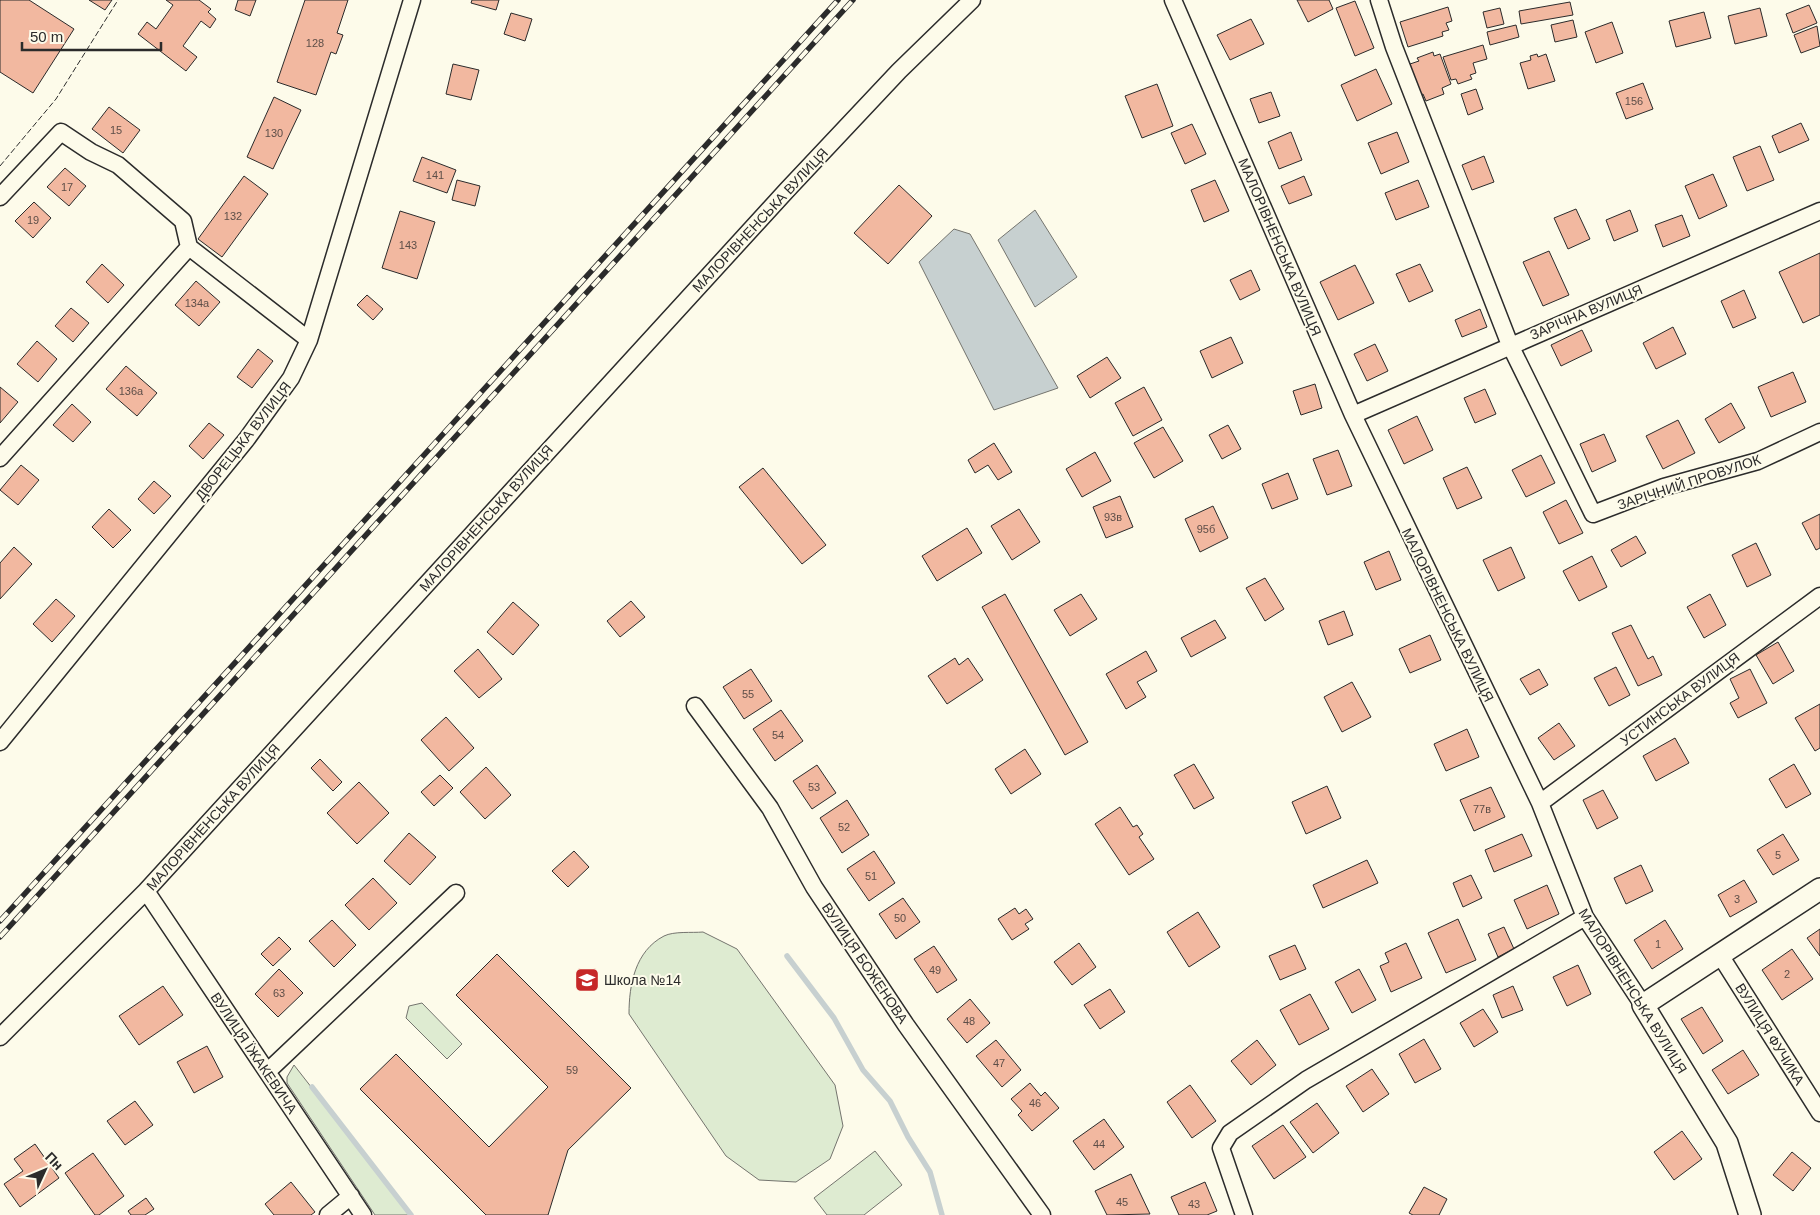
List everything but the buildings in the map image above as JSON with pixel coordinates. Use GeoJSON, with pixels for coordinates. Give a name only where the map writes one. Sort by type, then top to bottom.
{"type":"FeatureCollection","features":[{"type":"Feature","properties":{"kind":"street","name":"ДВОРЕЦЬКА ВУЛИЦЯ"},"geometry":{"type":"LineString","coordinates":[[0,742],[246,440],[291,378],[309,340],[412,0]]}},
{"type":"Feature","properties":{"kind":"street","name":"МАЛОРІВНЕНСЬКА ВУЛИЦЯ"},"geometry":{"type":"LineString","coordinates":[[0,1037],[146,890],[787,190],[899,71],[972,0]]}},
{"type":"Feature","properties":{"kind":"street","name":"МАЛОРІВНЕНСЬКА ВУЛИЦЯ"},"geometry":{"type":"LineString","coordinates":[[1173,0],[1353,415],[1540,802],[1584,917],[1643,1005],[1727,1143],[1750,1215]]}},
{"type":"Feature","properties":{"kind":"street"},"geometry":{"type":"LineString","coordinates":[[1379,0],[1394,47],[1510,344]]}},
{"type":"Feature","properties":{"kind":"street"},"geometry":{"type":"LineString","coordinates":[[0,197],[61,132],[91,152],[118,165],[183,221],[189,247],[309,340]]}},
{"type":"Feature","properties":{"kind":"street","name":"ЗАРІЧНА ВУЛИЦЯ"},"geometry":{"type":"LineString","coordinates":[[1353,415],[1510,344],[1820,211]]}},
{"type":"Feature","properties":{"kind":"street"},"geometry":{"type":"LineString","coordinates":[[0,458],[189,247]]}},
{"type":"Feature","properties":{"kind":"street","name":"ЗАРІЧНИЙ ПРОВУЛОК"},"geometry":{"type":"LineString","coordinates":[[1510,344],[1593,514],[1664,487],[1758,461],[1820,432]]}},
{"type":"Feature","properties":{"kind":"street","name":"УСТИНСЬКА ВУЛИЦЯ"},"geometry":{"type":"LineString","coordinates":[[1540,802],[1820,596]]}},
{"type":"Feature","properties":{"kind":"street","name":"ВУЛИЦЯ БОЖЕНОВА"},"geometry":{"type":"LineString","coordinates":[[695,706],[770,808],[814,887],[900,1017],[1042,1215]]}},
{"type":"Feature","properties":{"kind":"street"},"geometry":{"type":"LineString","coordinates":[[1643,1005],[1820,889]]}},
{"type":"Feature","properties":{"kind":"street","name":"ВУЛИЦЯ ЇЖАКЕВИЧА"},"geometry":{"type":"LineString","coordinates":[[146,890],[363,1215]]}},
{"type":"Feature","properties":{"kind":"street"},"geometry":{"type":"LineString","coordinates":[[267,1072],[456,893]]}},
{"type":"Feature","properties":{"kind":"street"},"geometry":{"type":"LineString","coordinates":[[1244,1215],[1221,1148],[1230,1133],[1306,1080],[1584,917]]}},
{"type":"Feature","properties":{"kind":"street","name":"ВУЛИЦЯ ФУЧИКА"},"geometry":{"type":"LineString","coordinates":[[1720,955],[1820,1113]]}},
{"type":"Feature","properties":{"kind":"street"},"geometry":{"type":"LineString","coordinates":[[328,1215],[351,1196]]}},
{"type":"Feature","properties":{"kind":"green space"},"geometry":{"type":"Polygon","coordinates":[[[703,932],[737,949],[835,1085],[843,1126],[830,1159],[796,1182],[759,1180],[726,1156],[629,1014],[632,981],[646,950],[654,942],[668,934],[703,932]]]}},
{"type":"Feature","properties":{"kind":"green space"},"geometry":{"type":"Polygon","coordinates":[[[422,1003],[462,1044],[447,1059],[406,1018],[409,1006],[422,1003]]]}},
{"type":"Feature","properties":{"kind":"green space"},"geometry":{"type":"Polygon","coordinates":[[[294,1065],[411,1215],[375,1215],[287,1083],[287,1077],[294,1065]]]}},
{"type":"Feature","properties":{"kind":"green space"},"geometry":{"type":"Polygon","coordinates":[[[875,1151],[902,1185],[864,1215],[827,1215],[814,1198],[875,1151]]]}},
{"type":"Feature","properties":{"kind":"shaded area"},"geometry":{"type":"Polygon","coordinates":[[[1035,210],[1077,277],[1035,307],[998,240],[1035,210]]]}},
{"type":"Feature","properties":{"kind":"shaded area"},"geometry":{"type":"Polygon","coordinates":[[[954,229],[970,234],[1058,388],[994,410],[919,262],[954,229]]]}},
{"type":"Feature","properties":{"kind":"waterway"},"geometry":{"type":"LineString","coordinates":[[787,956],[834,1018],[863,1070],[890,1101],[908,1137],[930,1172],[942,1215]]}},
{"type":"Feature","properties":{"kind":"waterway"},"geometry":{"type":"LineString","coordinates":[[312,1087],[411,1215]]}},
{"type":"Feature","properties":{"kind":"railway"},"geometry":{"type":"LineString","coordinates":[[0,921],[838,0]]}},
{"type":"Feature","properties":{"kind":"railway"},"geometry":{"type":"LineString","coordinates":[[0,937],[853,0]]}},
{"type":"Feature","properties":{"kind":"fence"},"geometry":{"type":"LineString","coordinates":[[0,166],[56,99],[118,0]]}},
{"type":"Feature","properties":{"kind":"place","name":"Школа №14"},"geometry":{"type":"Point","coordinates":[587,980]}}]}
